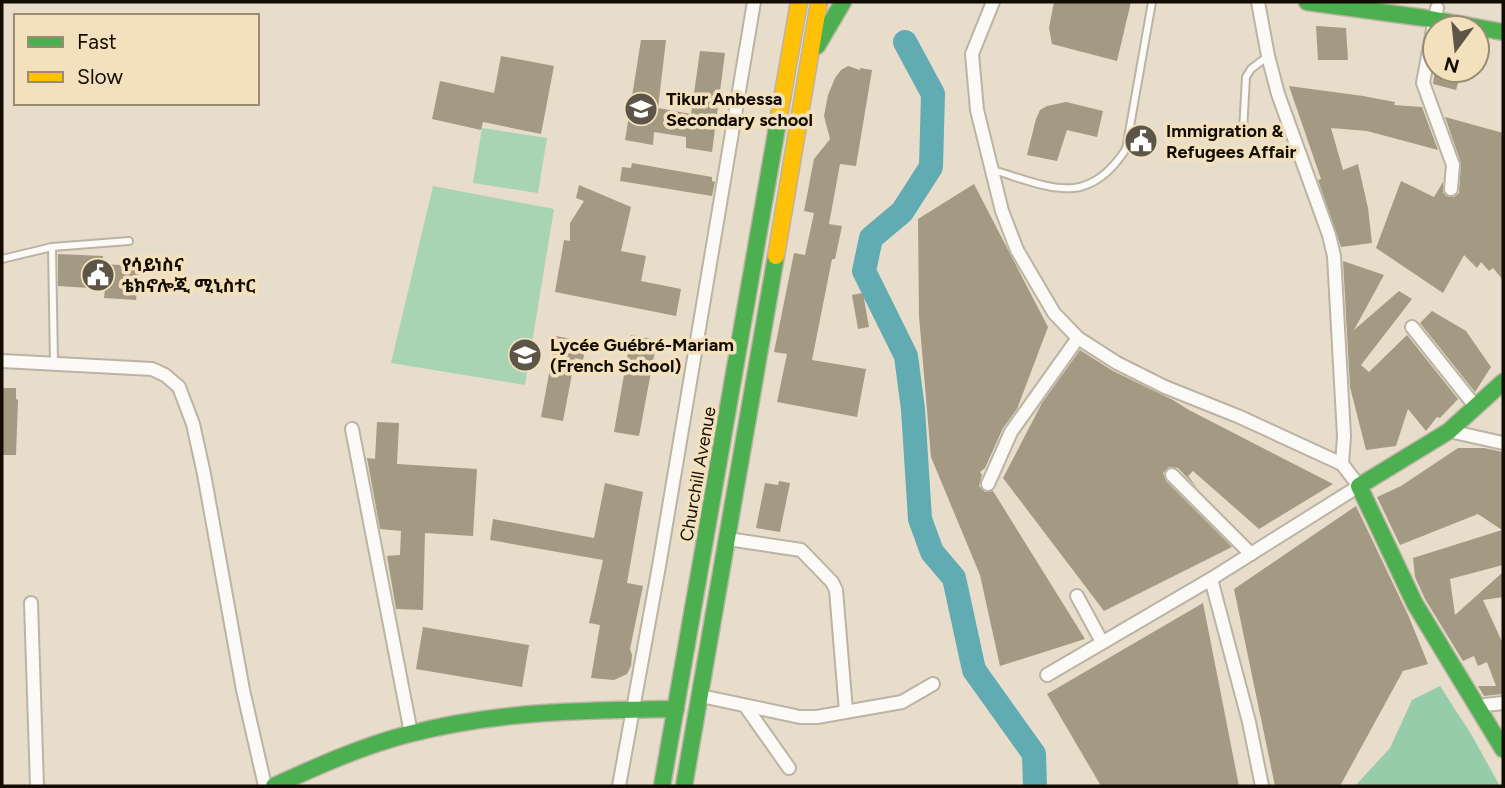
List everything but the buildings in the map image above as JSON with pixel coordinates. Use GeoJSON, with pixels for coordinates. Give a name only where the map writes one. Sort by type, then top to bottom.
{"type":"FeatureCollection","features":[{"type":"Feature","properties":{"kind":"main road","name":"Churchill Avenue"},"geometry":{"type":"LineString","coordinates":[[662,786],[799,2]]}},
{"type":"Feature","properties":{"kind":"main road"},"geometry":{"type":"LineString","coordinates":[[684,786],[819,2]]}},
{"type":"Feature","properties":{"kind":"main road"},"geometry":{"type":"LineString","coordinates":[[810,59],[843,2]]}},
{"type":"Feature","properties":{"kind":"main road"},"geometry":{"type":"LineString","coordinates":[[1307,2],[1436,14]]}},
{"type":"Feature","properties":{"kind":"main road"},"geometry":{"type":"LineString","coordinates":[[1396,2],[1436,14]]}},
{"type":"Feature","properties":{"kind":"main road"},"geometry":{"type":"LineString","coordinates":[[1503,382],[1449,431],[1359,486],[1402,579],[1503,750]]}},
{"type":"Feature","properties":{"kind":"main road"},"geometry":{"type":"LineString","coordinates":[[274,786],[333,758],[411,733],[490,719],[676,709]]}},
{"type":"Feature","properties":{"kind":"street"},"geometry":{"type":"LineString","coordinates":[[619,786],[662,554],[754,2]]}},
{"type":"Feature","properties":{"kind":"street"},"geometry":{"type":"LineString","coordinates":[[993,2],[972,54],[977,110],[1002,211],[1017,250],[1054,313],[1078,338],[1117,363],[1165,387],[1240,417],[1342,464],[1359,486],[1211,579],[1047,675]]}},
{"type":"Feature","properties":{"kind":"street"},"geometry":{"type":"LineString","coordinates":[[1258,2],[1278,94],[1329,235],[1334,256],[1344,436],[1342,464]]}},
{"type":"Feature","properties":{"kind":"street"},"geometry":{"type":"LineString","coordinates":[[1423,84],[1453,164],[1451,189]]}},
{"type":"Feature","properties":{"kind":"street"},"geometry":{"type":"LineString","coordinates":[[1412,327],[1475,406]]}},
{"type":"Feature","properties":{"kind":"street"},"geometry":{"type":"LineString","coordinates":[[988,484],[1011,432],[1078,338]]}},
{"type":"Feature","properties":{"kind":"street"},"geometry":{"type":"LineString","coordinates":[[2,361],[152,369],[165,375],[179,387],[193,424],[204,474],[243,690],[265,786]]}},
{"type":"Feature","properties":{"kind":"street"},"geometry":{"type":"LineString","coordinates":[[352,429],[411,733]]}},
{"type":"Feature","properties":{"kind":"street"},"geometry":{"type":"LineString","coordinates":[[1449,431],[1503,443]]}},
{"type":"Feature","properties":{"kind":"street"},"geometry":{"type":"LineString","coordinates":[[1172,475],[1251,554]]}},
{"type":"Feature","properties":{"kind":"street"},"geometry":{"type":"LineString","coordinates":[[728,539],[801,550],[832,582],[836,590],[846,711]]}},
{"type":"Feature","properties":{"kind":"street"},"geometry":{"type":"LineString","coordinates":[[1211,579],[1249,722],[1262,786]]}},
{"type":"Feature","properties":{"kind":"street"},"geometry":{"type":"LineString","coordinates":[[1077,596],[1102,642]]}},
{"type":"Feature","properties":{"kind":"street"},"geometry":{"type":"LineString","coordinates":[[31,603],[37,786]]}},
{"type":"Feature","properties":{"kind":"street"},"geometry":{"type":"LineString","coordinates":[[701,696],[800,717],[902,702],[933,684]]}},
{"type":"Feature","properties":{"kind":"street"},"geometry":{"type":"LineString","coordinates":[[1477,709],[1503,703]]}},
{"type":"Feature","properties":{"kind":"street"},"geometry":{"type":"LineString","coordinates":[[747,707],[789,768]]}},
{"type":"Feature","properties":{"kind":"lane"},"geometry":{"type":"LineString","coordinates":[[991,170],[1041,184],[1074,189],[1093,183],[1113,169],[1126,149],[1152,2]]}},
{"type":"Feature","properties":{"kind":"lane"},"geometry":{"type":"LineString","coordinates":[[1243,131],[1246,77],[1251,69],[1268,56]]}},
{"type":"Feature","properties":{"kind":"lane"},"geometry":{"type":"LineString","coordinates":[[2,258],[52,247],[129,241]]}},
{"type":"Feature","properties":{"kind":"lane"},"geometry":{"type":"LineString","coordinates":[[52,247],[54,363]]}},
{"type":"Feature","properties":{"kind":"green space"},"geometry":{"type":"Polygon","coordinates":[[[482,128],[547,138],[538,193],[473,183],[482,128]]]}},
{"type":"Feature","properties":{"kind":"green space"},"geometry":{"type":"Polygon","coordinates":[[[433,186],[554,209],[525,385],[391,363],[433,186]]]}},
{"type":"Feature","properties":{"kind":"green space"},"geometry":{"type":"Polygon","coordinates":[[[1440,686],[1500,786],[1355,786],[1390,748],[1412,700],[1440,686]]]}},
{"type":"Feature","properties":{"kind":"waterway"},"geometry":{"type":"LineString","coordinates":[[905,42],[933,94],[931,167],[902,212],[871,238],[864,271],[906,356],[913,409],[920,519],[932,552],[954,578],[974,670],[1034,754],[1035,786]]}},
{"type":"Feature","properties":{"kind":"traffic: fast"},"geometry":{"type":"LineString","coordinates":[[817,46],[843,2]]}},
{"type":"Feature","properties":{"kind":"traffic: fast"},"geometry":{"type":"LineString","coordinates":[[1307,2],[1503,32]]}},
{"type":"Feature","properties":{"kind":"traffic: fast"},"geometry":{"type":"LineString","coordinates":[[662,786],[779,116]]}},
{"type":"Feature","properties":{"kind":"traffic: fast"},"geometry":{"type":"LineString","coordinates":[[684,786],[776,256]]}},
{"type":"Feature","properties":{"kind":"traffic: fast"},"geometry":{"type":"LineString","coordinates":[[1503,382],[1449,431],[1359,486],[1415,604],[1503,749]]}},
{"type":"Feature","properties":{"kind":"traffic: fast"},"geometry":{"type":"LineString","coordinates":[[274,786],[374,744],[442,726],[542,713],[676,709]]}},
{"type":"Feature","properties":{"kind":"traffic: slow"},"geometry":{"type":"LineString","coordinates":[[779,116],[799,2]]}},
{"type":"Feature","properties":{"kind":"traffic: slow"},"geometry":{"type":"LineString","coordinates":[[776,256],[819,2]]}},
{"type":"Feature","properties":{"kind":"place","name":"Tikur Anbessa Secondary school"},"geometry":{"type":"Point","coordinates":[641,109]}},
{"type":"Feature","properties":{"kind":"place","name":"Immigration & Refugees Affair"},"geometry":{"type":"Point","coordinates":[1141,141]}},
{"type":"Feature","properties":{"kind":"place","name":"የሳይነስና ቴክኖሎጂ ሚኒስተር"},"geometry":{"type":"Point","coordinates":[98,275]}},
{"type":"Feature","properties":{"kind":"place","name":"Lycée Guébré-Mariam (French School)"},"geometry":{"type":"Point","coordinates":[525,355]}}]}
